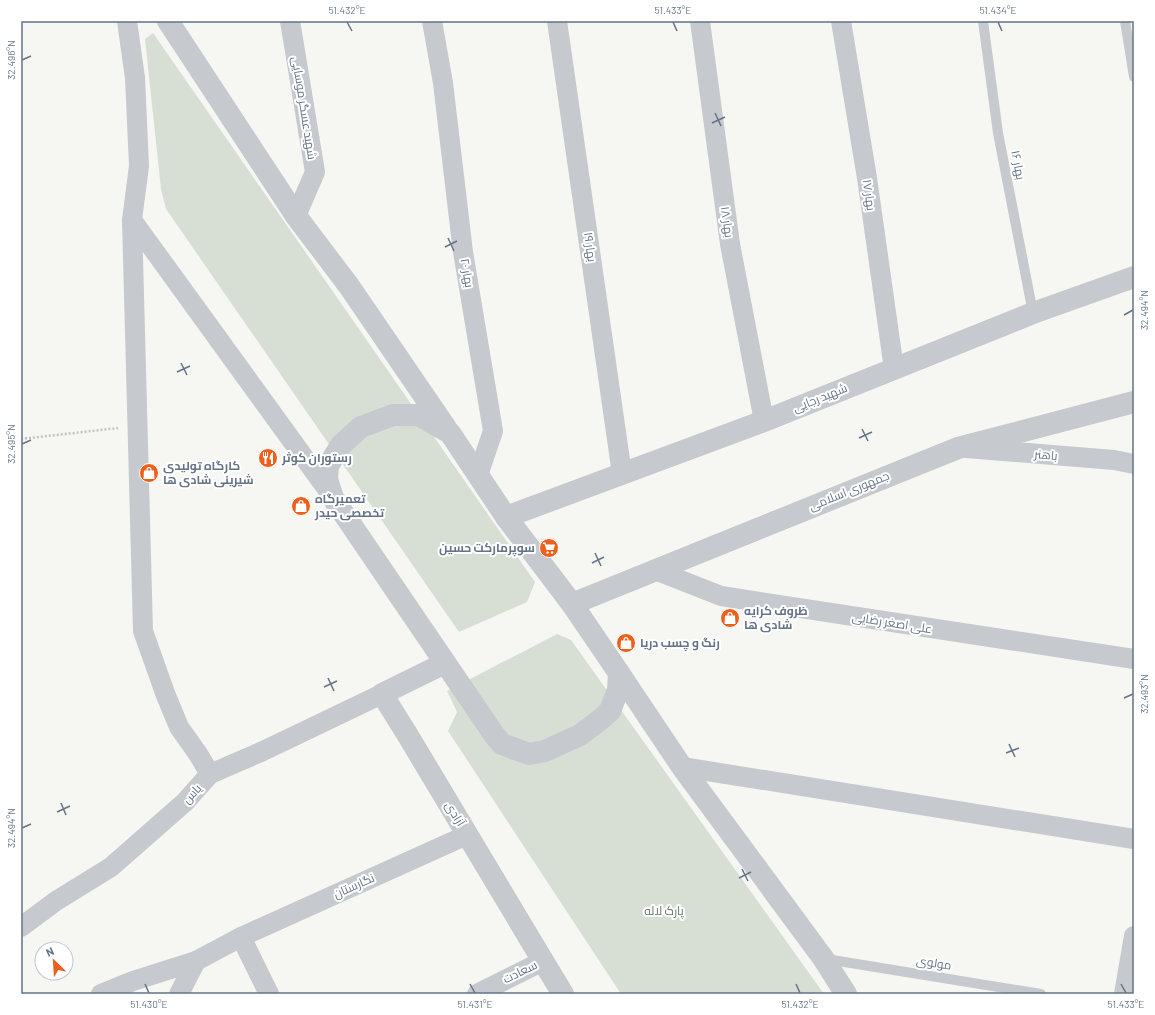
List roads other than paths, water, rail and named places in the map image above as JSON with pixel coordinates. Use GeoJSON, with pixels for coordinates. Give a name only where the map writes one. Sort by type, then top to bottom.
{"type":"FeatureCollection","features":[{"type":"Feature","properties":{"kind":"street"},"geometry":{"type":"LineString","coordinates":[[127,21],[135,78],[139,166],[132,220],[143,632],[179,727],[210,774]]}},
{"type":"Feature","properties":{"kind":"street"},"geometry":{"type":"LineString","coordinates":[[168,21],[296,216],[349,286],[506,517],[572,604],[682,767],[823,958],[846,994]]}},
{"type":"Feature","properties":{"kind":"street","name":"شهید عسگر موسایی"},"geometry":{"type":"LineString","coordinates":[[290,21],[315,172],[296,216]]}},
{"type":"Feature","properties":{"kind":"street","name":"بهار ۲۰"},"geometry":{"type":"LineString","coordinates":[[432,21],[443,84],[463,252],[493,431],[478,475]]}},
{"type":"Feature","properties":{"kind":"street","name":"بهار ۱۹"},"geometry":{"type":"LineString","coordinates":[[557,21],[622,474]]}},
{"type":"Feature","properties":{"kind":"street","name":"بهار ۱۸"},"geometry":{"type":"LineString","coordinates":[[700,21],[730,244],[764,421]]}},
{"type":"Feature","properties":{"kind":"street","name":"بهار ۱۷"},"geometry":{"type":"LineString","coordinates":[[841,21],[868,186],[894,368]]}},
{"type":"Feature","properties":{"kind":"street"},"geometry":{"type":"LineString","coordinates":[[132,220],[333,498],[445,664],[502,744],[529,754],[546,751],[580,734],[610,711],[618,690],[619,672]]}},
{"type":"Feature","properties":{"kind":"street","name":"شهید رجایی"},"geometry":{"type":"LineString","coordinates":[[506,517],[764,421],[1033,313],[1134,277]]}},
{"type":"Feature","properties":{"kind":"street","name":"جمهوری اسلامی"},"geometry":{"type":"LineString","coordinates":[[572,604],[958,448],[1134,402]]}},
{"type":"Feature","properties":{"kind":"street"},"geometry":{"type":"LineString","coordinates":[[333,498],[327,479],[328,466],[341,446],[361,427],[393,415],[418,415],[450,433]]}},
{"type":"Feature","properties":{"kind":"street","name":"باهنر"},"geometry":{"type":"LineString","coordinates":[[958,448],[1114,460],[1134,464]]}},
{"type":"Feature","properties":{"kind":"street","name":"علی اصغر رضایی"},"geometry":{"type":"LineString","coordinates":[[655,570],[721,596],[1134,660]]}},
{"type":"Feature","properties":{"kind":"street"},"geometry":{"type":"LineString","coordinates":[[382,694],[445,664]]}},
{"type":"Feature","properties":{"kind":"street","name":"یاس"},"geometry":{"type":"LineString","coordinates":[[21,927],[56,901],[111,867],[185,802],[210,774],[263,751],[382,694]]}},
{"type":"Feature","properties":{"kind":"street","name":"آزادی"},"geometry":{"type":"LineString","coordinates":[[382,694],[563,994]]}},
{"type":"Feature","properties":{"kind":"street"},"geometry":{"type":"LineString","coordinates":[[682,767],[1134,839]]}},
{"type":"Feature","properties":{"kind":"street","name":"نگارستان"},"geometry":{"type":"LineString","coordinates":[[101,994],[133,981],[196,961],[241,937],[467,835]]}},
{"type":"Feature","properties":{"kind":"street"},"geometry":{"type":"LineString","coordinates":[[1124,994],[1134,936]]}},
{"type":"Feature","properties":{"kind":"street"},"geometry":{"type":"LineString","coordinates":[[241,937],[269,994]]}},
{"type":"Feature","properties":{"kind":"street"},"geometry":{"type":"LineString","coordinates":[[179,994],[196,961]]}},
{"type":"Feature","properties":{"kind":"street","name":"سعادت"},"geometry":{"type":"LineString","coordinates":[[477,994],[543,962]]}},
{"type":"Feature","properties":{"kind":"lane","name":"بهار ۱۶"},"geometry":{"type":"LineString","coordinates":[[983,21],[998,133],[1033,313]]}},
{"type":"Feature","properties":{"kind":"lane"},"geometry":{"type":"LineString","coordinates":[[1125,21],[1134,77]]}},
{"type":"Feature","properties":{"kind":"lane","name":"مولوی"},"geometry":{"type":"LineString","coordinates":[[823,958],[1041,994]]}},
{"type":"Feature","properties":{"kind":"place","name":"رستوران کوثر"},"geometry":{"type":"Point","coordinates":[268,458]}},
{"type":"Feature","properties":{"kind":"place","name":"کارگاه تولیدی شیرینی شادی ها"},"geometry":{"type":"Point","coordinates":[149,473]}},
{"type":"Feature","properties":{"kind":"place","name":"تعمیرگاه تخصصی حیدر"},"geometry":{"type":"Point","coordinates":[301,506]}},
{"type":"Feature","properties":{"kind":"place","name":"سوپرمارکت حسین"},"geometry":{"type":"Point","coordinates":[549,548]}},
{"type":"Feature","properties":{"kind":"place","name":"ظروف کرایه شادی ها"},"geometry":{"type":"Point","coordinates":[730,618]}},
{"type":"Feature","properties":{"kind":"place","name":"رنگ و چسب دریا"},"geometry":{"type":"Point","coordinates":[626,643]}},
{"type":"Feature","properties":{"kind":"park label","name":"پارک لاله"},"geometry":{"type":"Point","coordinates":[664,911]}}]}
